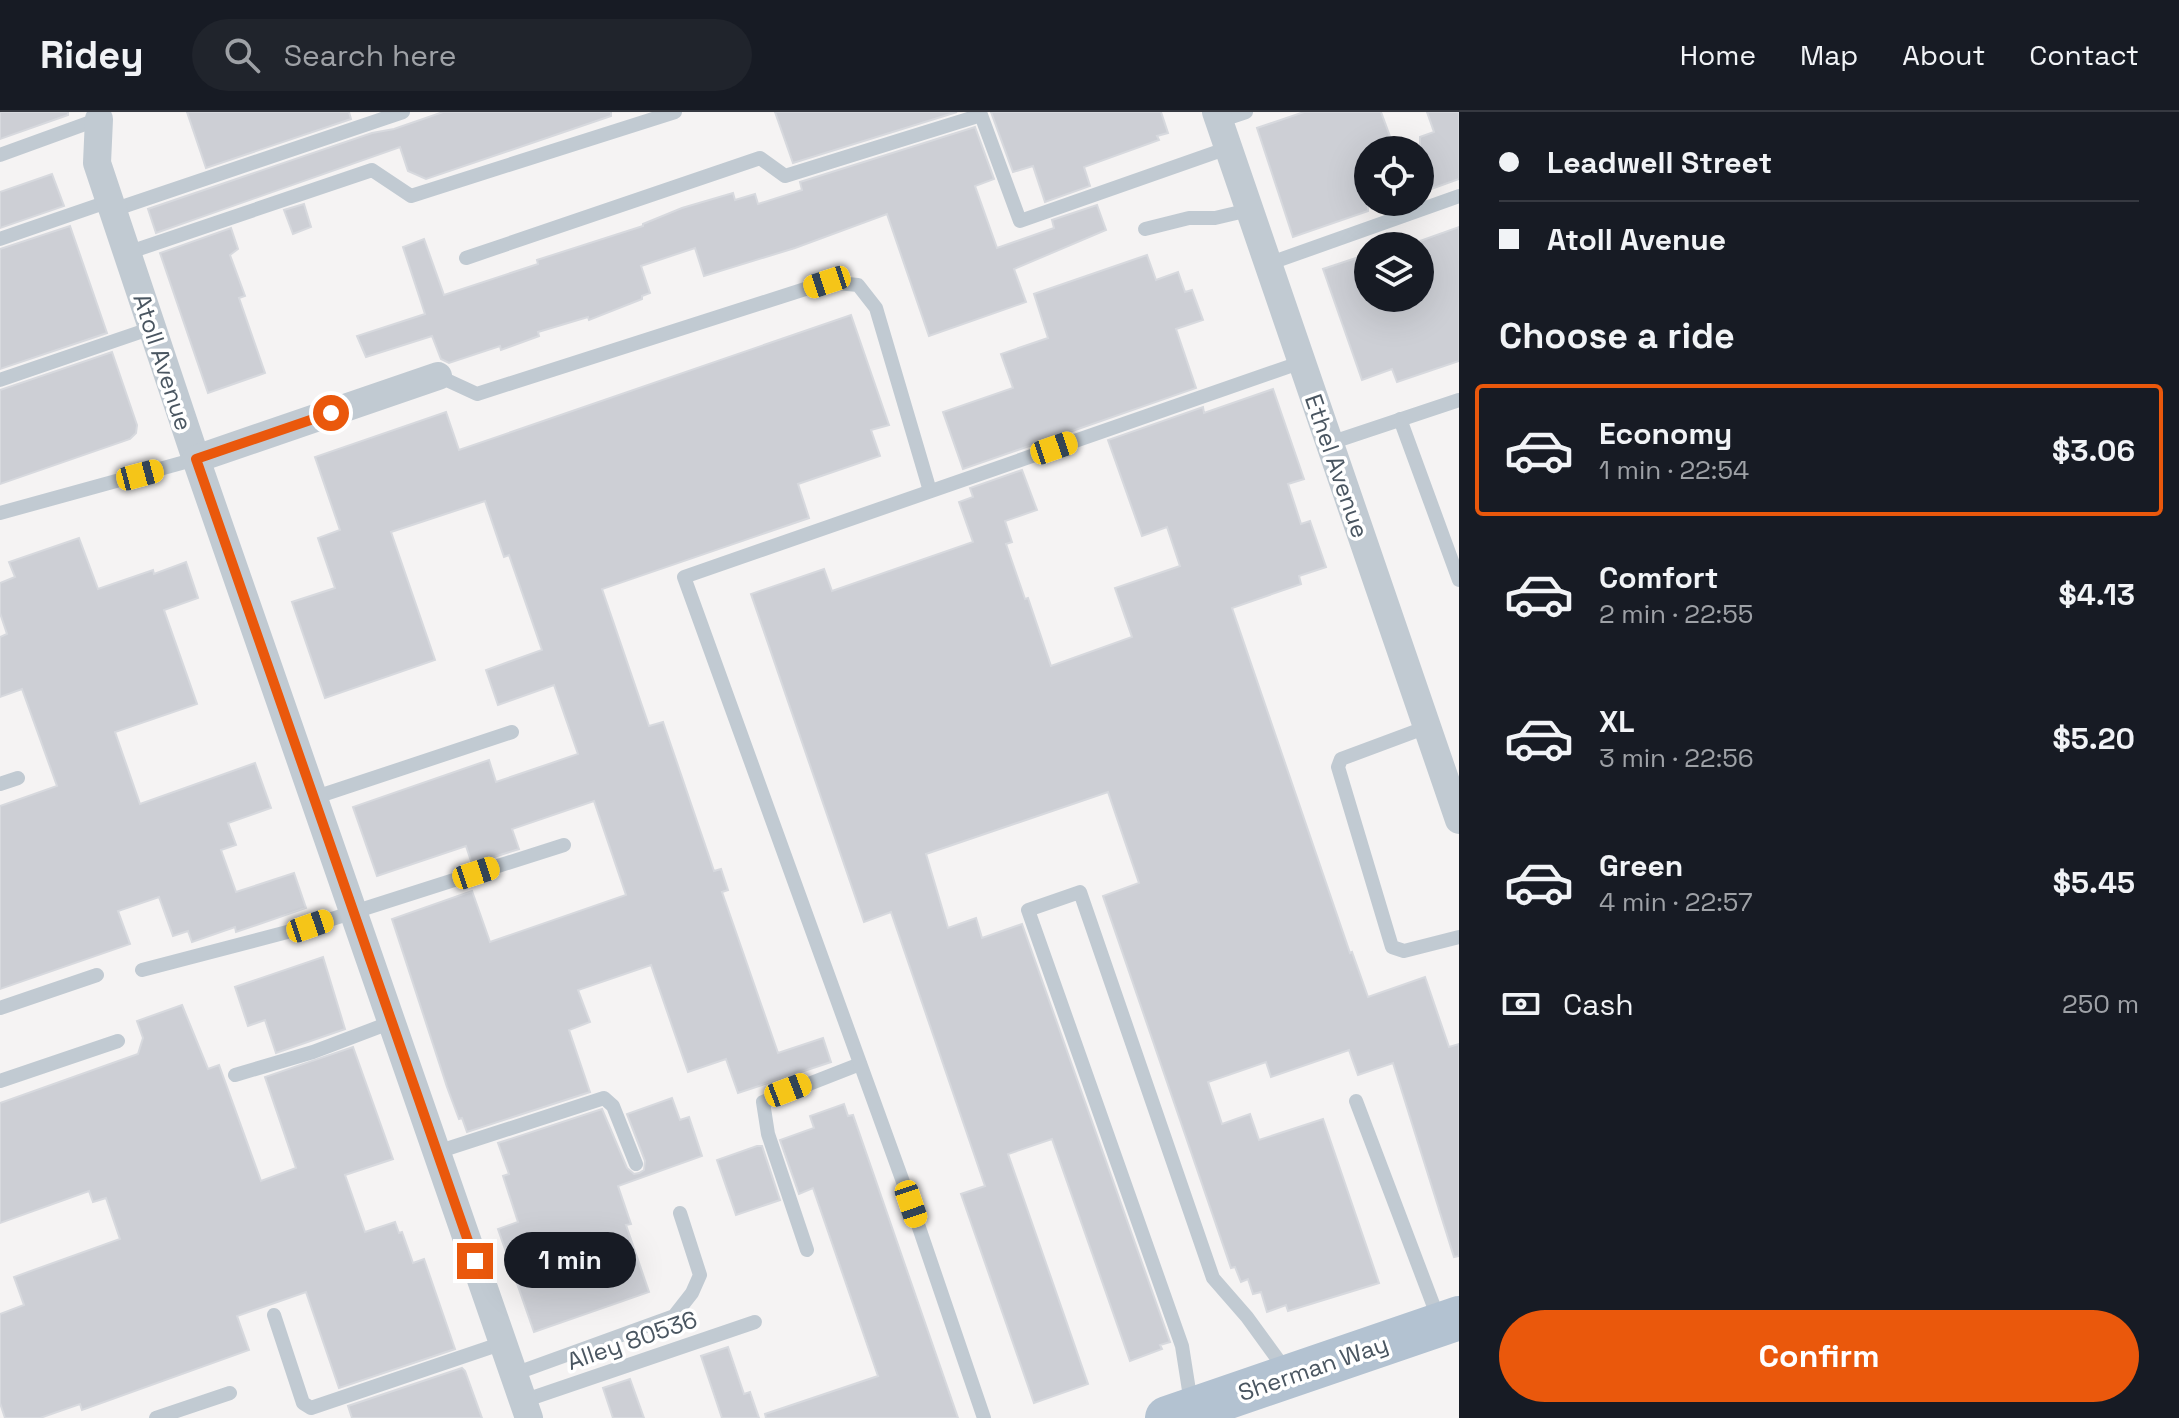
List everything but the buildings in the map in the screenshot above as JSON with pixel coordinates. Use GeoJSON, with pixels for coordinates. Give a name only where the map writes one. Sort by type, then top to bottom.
{"type":"FeatureCollection","features":[{"type":"Feature","properties":{"kind":"main road","name":"Sherman Way"},"geometry":{"type":"LineString","coordinates":[[1180,1414],[1450,1321]]}},
{"type":"Feature","properties":{"kind":"street","name":"Atoll Avenue"},"geometry":{"type":"LineString","coordinates":[[97,115],[97,163],[196,459],[522,1398]]}},
{"type":"Feature","properties":{"kind":"street","name":"Ethel Avenue"},"geometry":{"type":"LineString","coordinates":[[1217,117],[1458,813]]}},
{"type":"Feature","properties":{"kind":"street"},"geometry":{"type":"LineString","coordinates":[[196,459],[438,376]]}},
{"type":"Feature","properties":{"kind":"lane"},"geometry":{"type":"LineString","coordinates":[[0,239],[403,112]]}},
{"type":"Feature","properties":{"kind":"lane"},"geometry":{"type":"LineString","coordinates":[[127,253],[372,170],[411,196],[675,112]]}},
{"type":"Feature","properties":{"kind":"lane"},"geometry":{"type":"LineString","coordinates":[[1217,117],[1246,112]]}},
{"type":"Feature","properties":{"kind":"lane"},"geometry":{"type":"LineString","coordinates":[[466,258],[760,158],[785,176],[985,114],[1020,221],[1228,148]]}},
{"type":"Feature","properties":{"kind":"lane"},"geometry":{"type":"LineString","coordinates":[[0,155],[97,115]]}},
{"type":"Feature","properties":{"kind":"lane"},"geometry":{"type":"LineString","coordinates":[[1268,264],[1459,196]]}},
{"type":"Feature","properties":{"kind":"lane"},"geometry":{"type":"LineString","coordinates":[[1145,229],[1189,218],[1215,218],[1249,210]]}},
{"type":"Feature","properties":{"kind":"lane"},"geometry":{"type":"LineString","coordinates":[[438,376],[477,394],[827,282],[858,285],[876,308],[930,491]]}},
{"type":"Feature","properties":{"kind":"lane"},"geometry":{"type":"LineString","coordinates":[[0,380],[152,328]]}},
{"type":"Feature","properties":{"kind":"lane"},"geometry":{"type":"LineString","coordinates":[[984,1418],[684,577],[1302,362]]}},
{"type":"Feature","properties":{"kind":"lane"},"geometry":{"type":"LineString","coordinates":[[1330,443],[1459,400]]}},
{"type":"Feature","properties":{"kind":"lane"},"geometry":{"type":"LineString","coordinates":[[1400,419],[1459,580]]}},
{"type":"Feature","properties":{"kind":"lane"},"geometry":{"type":"LineString","coordinates":[[0,513],[196,459]]}},
{"type":"Feature","properties":{"kind":"lane"},"geometry":{"type":"LineString","coordinates":[[1427,727],[1341,759],[1338,767],[1392,947],[1404,951],[1459,937]]}},
{"type":"Feature","properties":{"kind":"lane"},"geometry":{"type":"LineString","coordinates":[[313,798],[512,732]]}},
{"type":"Feature","properties":{"kind":"lane"},"geometry":{"type":"LineString","coordinates":[[0,784],[18,778]]}},
{"type":"Feature","properties":{"kind":"lane"},"geometry":{"type":"LineString","coordinates":[[142,970],[310,926],[564,845]]}},
{"type":"Feature","properties":{"kind":"lane"},"geometry":{"type":"LineString","coordinates":[[1180,1414],[1182,1346],[1028,910],[1080,892],[1213,1278],[1247,1317],[1290,1376]]}},
{"type":"Feature","properties":{"kind":"lane"},"geometry":{"type":"LineString","coordinates":[[0,1008],[97,975]]}},
{"type":"Feature","properties":{"kind":"lane"},"geometry":{"type":"LineString","coordinates":[[235,1075],[313,1052],[392,1022]]}},
{"type":"Feature","properties":{"kind":"lane"},"geometry":{"type":"LineString","coordinates":[[0,1081],[118,1041]]}},
{"type":"Feature","properties":{"kind":"lane"},"geometry":{"type":"LineString","coordinates":[[807,1250],[763,1119],[763,1102],[860,1064]]}},
{"type":"Feature","properties":{"kind":"lane"},"geometry":{"type":"LineString","coordinates":[[437,1152],[604,1098],[613,1106],[636,1164]]}},
{"type":"Feature","properties":{"kind":"lane"},"geometry":{"type":"LineString","coordinates":[[1356,1101],[1450,1321]]}},
{"type":"Feature","properties":{"kind":"lane"},"geometry":{"type":"LineString","coordinates":[[522,1398],[674,1316],[692,1293],[700,1275],[680,1213]]}},
{"type":"Feature","properties":{"kind":"lane"},"geometry":{"type":"LineString","coordinates":[[274,1315],[303,1403],[311,1408],[503,1343]]}},
{"type":"Feature","properties":{"kind":"lane","name":"Alley 80536"},"geometry":{"type":"LineString","coordinates":[[522,1398],[755,1322]]}},
{"type":"Feature","properties":{"kind":"lane"},"geometry":{"type":"LineString","coordinates":[[156,1418],[230,1393]]}},
{"type":"Feature","properties":{"kind":"route"},"geometry":{"type":"LineString","coordinates":[[331,413],[196,459],[475,1261]]}}]}
